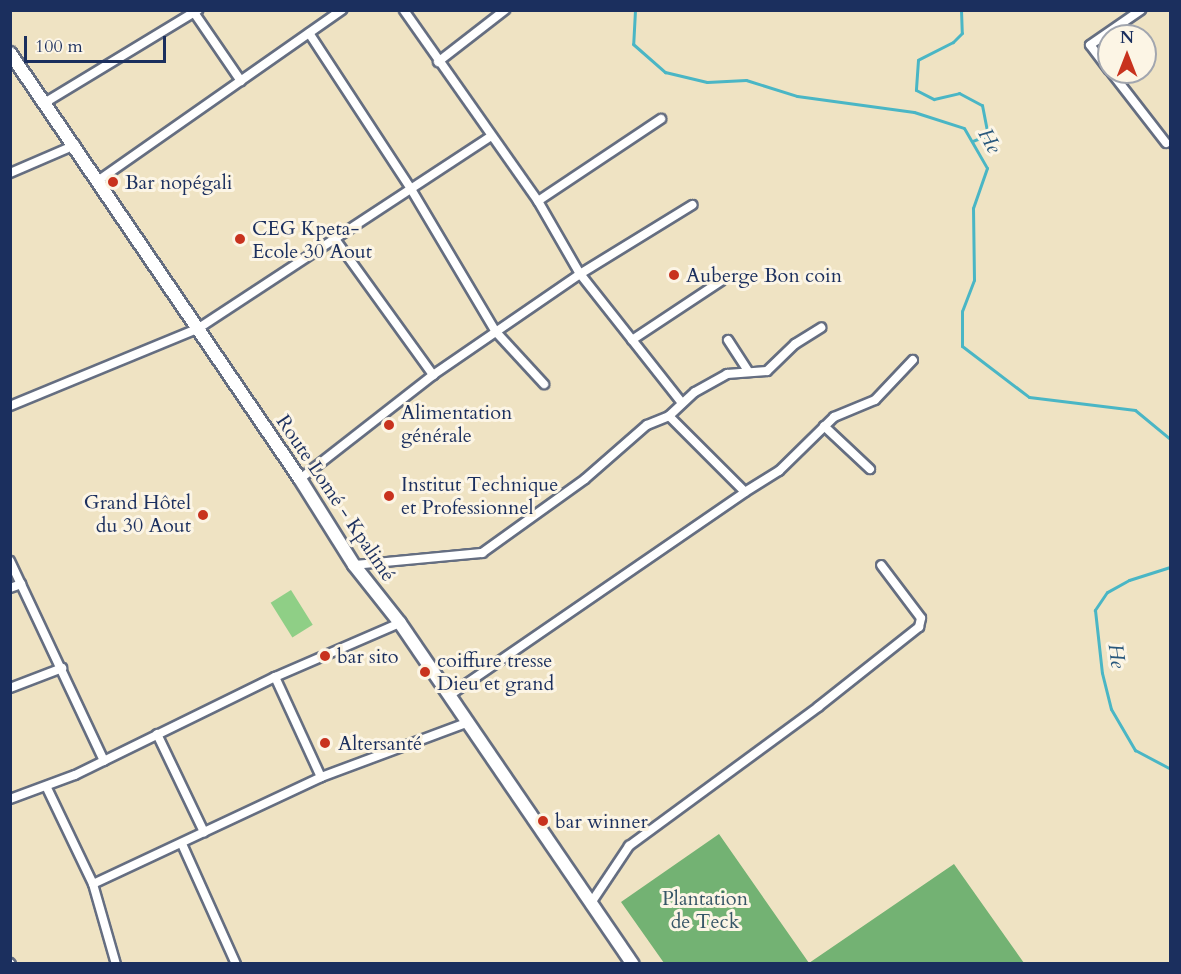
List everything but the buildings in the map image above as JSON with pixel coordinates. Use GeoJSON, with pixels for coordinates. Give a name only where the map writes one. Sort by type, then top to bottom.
{"type":"FeatureCollection","features":[{"type":"Feature","properties":{"kind":"main road","name":"Route Lomé - Kpalimé"},"geometry":{"type":"LineString","coordinates":[[10,53],[46,102],[199,328],[300,479],[354,565],[400,623],[633,963]]}},
{"type":"Feature","properties":{"kind":"street"},"geometry":{"type":"LineString","coordinates":[[99,180],[342,10]]}},
{"type":"Feature","properties":{"kind":"street"},"geometry":{"type":"LineString","coordinates":[[404,10],[490,137],[538,201],[580,274],[681,403]]}},
{"type":"Feature","properties":{"kind":"street"},"geometry":{"type":"LineString","coordinates":[[438,62],[505,10]]}},
{"type":"Feature","properties":{"kind":"street"},"geometry":{"type":"LineString","coordinates":[[1121,24],[1141,10]]}},
{"type":"Feature","properties":{"kind":"street"},"geometry":{"type":"LineString","coordinates":[[46,102],[195,11],[241,81]]}},
{"type":"Feature","properties":{"kind":"street"},"geometry":{"type":"LineString","coordinates":[[309,33],[411,189],[496,332],[544,384]]}},
{"type":"Feature","properties":{"kind":"street"},"geometry":{"type":"LineString","coordinates":[[1097,40],[1090,45],[1097,54]]}},
{"type":"Feature","properties":{"kind":"street"},"geometry":{"type":"LineString","coordinates":[[1120,84],[1166,143]]}},
{"type":"Feature","properties":{"kind":"street"},"geometry":{"type":"LineString","coordinates":[[538,201],[661,119]]}},
{"type":"Feature","properties":{"kind":"street"},"geometry":{"type":"LineString","coordinates":[[10,406],[199,328],[490,137]]}},
{"type":"Feature","properties":{"kind":"street"},"geometry":{"type":"LineString","coordinates":[[10,173],[75,145]]}},
{"type":"Feature","properties":{"kind":"street"},"geometry":{"type":"LineString","coordinates":[[300,479],[433,375],[580,274],[692,205]]}},
{"type":"Feature","properties":{"kind":"street"},"geometry":{"type":"LineString","coordinates":[[335,239],[433,375]]}},
{"type":"Feature","properties":{"kind":"street"},"geometry":{"type":"LineString","coordinates":[[632,340],[721,281]]}},
{"type":"Feature","properties":{"kind":"street"},"geometry":{"type":"LineString","coordinates":[[354,565],[482,552],[585,479],[647,425],[669,416],[681,403],[727,374],[773,368],[795,344],[821,328]]}},
{"type":"Feature","properties":{"kind":"street"},"geometry":{"type":"LineString","coordinates":[[728,340],[749,372]]}},
{"type":"Feature","properties":{"kind":"street"},"geometry":{"type":"LineString","coordinates":[[450,695],[779,471],[842,411],[875,400],[913,360]]}},
{"type":"Feature","properties":{"kind":"street"},"geometry":{"type":"LineString","coordinates":[[669,416],[745,492]]}},
{"type":"Feature","properties":{"kind":"street"},"geometry":{"type":"LineString","coordinates":[[824,426],[870,469]]}},
{"type":"Feature","properties":{"kind":"street"},"geometry":{"type":"LineString","coordinates":[[10,561],[104,761]]}},
{"type":"Feature","properties":{"kind":"street"},"geometry":{"type":"LineString","coordinates":[[591,903],[629,846],[819,707],[919,627],[921,618],[881,565]]}},
{"type":"Feature","properties":{"kind":"street"},"geometry":{"type":"LineString","coordinates":[[10,588],[21,584]]}},
{"type":"Feature","properties":{"kind":"street"},"geometry":{"type":"LineString","coordinates":[[10,799],[47,788],[275,677],[400,623]]}},
{"type":"Feature","properties":{"kind":"street"},"geometry":{"type":"LineString","coordinates":[[10,688],[62,668]]}},
{"type":"Feature","properties":{"kind":"street"},"geometry":{"type":"LineString","coordinates":[[275,677],[321,777]]}},
{"type":"Feature","properties":{"kind":"street"},"geometry":{"type":"LineString","coordinates":[[93,884],[321,777],[469,722]]}},
{"type":"Feature","properties":{"kind":"street"},"geometry":{"type":"LineString","coordinates":[[157,734],[204,832]]}},
{"type":"Feature","properties":{"kind":"street"},"geometry":{"type":"LineString","coordinates":[[47,788],[93,884],[116,963]]}},
{"type":"Feature","properties":{"kind":"street"},"geometry":{"type":"LineString","coordinates":[[182,844],[236,963]]}},
{"type":"Feature","properties":{"kind":"green space"},"geometry":{"type":"Polygon","coordinates":[[[291,590],[313,625],[292,637],[271,603],[291,590]]]}},
{"type":"Feature","properties":{"kind":"green space","name":"Plantation de Teck"},"geometry":{"type":"Polygon","coordinates":[[[719,834],[809,963],[664,963],[621,902],[719,834]]]}},
{"type":"Feature","properties":{"kind":"green space"},"geometry":{"type":"Polygon","coordinates":[[[954,864],[1024,963],[809,963],[954,864]]]}},
{"type":"Feature","properties":{"kind":"waterway","name":"He"},"geometry":{"type":"LineString","coordinates":[[635,10],[633,44],[665,72],[707,82],[746,80],[797,96],[914,112],[964,128],[987,168],[973,208],[974,280],[962,311],[962,346],[1029,397],[1135,410],[1170,439]]}},
{"type":"Feature","properties":{"kind":"waterway"},"geometry":{"type":"LineString","coordinates":[[961,10],[962,33],[953,42],[918,60],[916,90],[934,99],[959,93],[982,105],[988,135],[972,141]]}},
{"type":"Feature","properties":{"kind":"waterway","name":"He"},"geometry":{"type":"LineString","coordinates":[[1170,567],[1129,580],[1107,592],[1095,610],[1102,673],[1111,709],[1135,750],[1170,769]]}},
{"type":"Feature","properties":{"kind":"place","name":"Bar nopégali"},"geometry":{"type":"Point","coordinates":[113,182]}},
{"type":"Feature","properties":{"kind":"place","name":"CEG Kpeta- Ecole 30 Aout"},"geometry":{"type":"Point","coordinates":[240,239]}},
{"type":"Feature","properties":{"kind":"place","name":"Auberge Bon coin"},"geometry":{"type":"Point","coordinates":[674,275]}},
{"type":"Feature","properties":{"kind":"place","name":"Alimentation générale"},"geometry":{"type":"Point","coordinates":[389,425]}},
{"type":"Feature","properties":{"kind":"place","name":"Institut Technique et Professionnel"},"geometry":{"type":"Point","coordinates":[389,496]}},
{"type":"Feature","properties":{"kind":"place","name":"Grand Hôtel du 30 Aout"},"geometry":{"type":"Point","coordinates":[203,515]}},
{"type":"Feature","properties":{"kind":"place","name":"bar sito"},"geometry":{"type":"Point","coordinates":[325,656]}},
{"type":"Feature","properties":{"kind":"place","name":"coiffure tresse Dieu et grand"},"geometry":{"type":"Point","coordinates":[425,672]}},
{"type":"Feature","properties":{"kind":"place","name":"Altersanté"},"geometry":{"type":"Point","coordinates":[325,743]}},
{"type":"Feature","properties":{"kind":"place","name":"bar winner"},"geometry":{"type":"Point","coordinates":[543,821]}}]}
